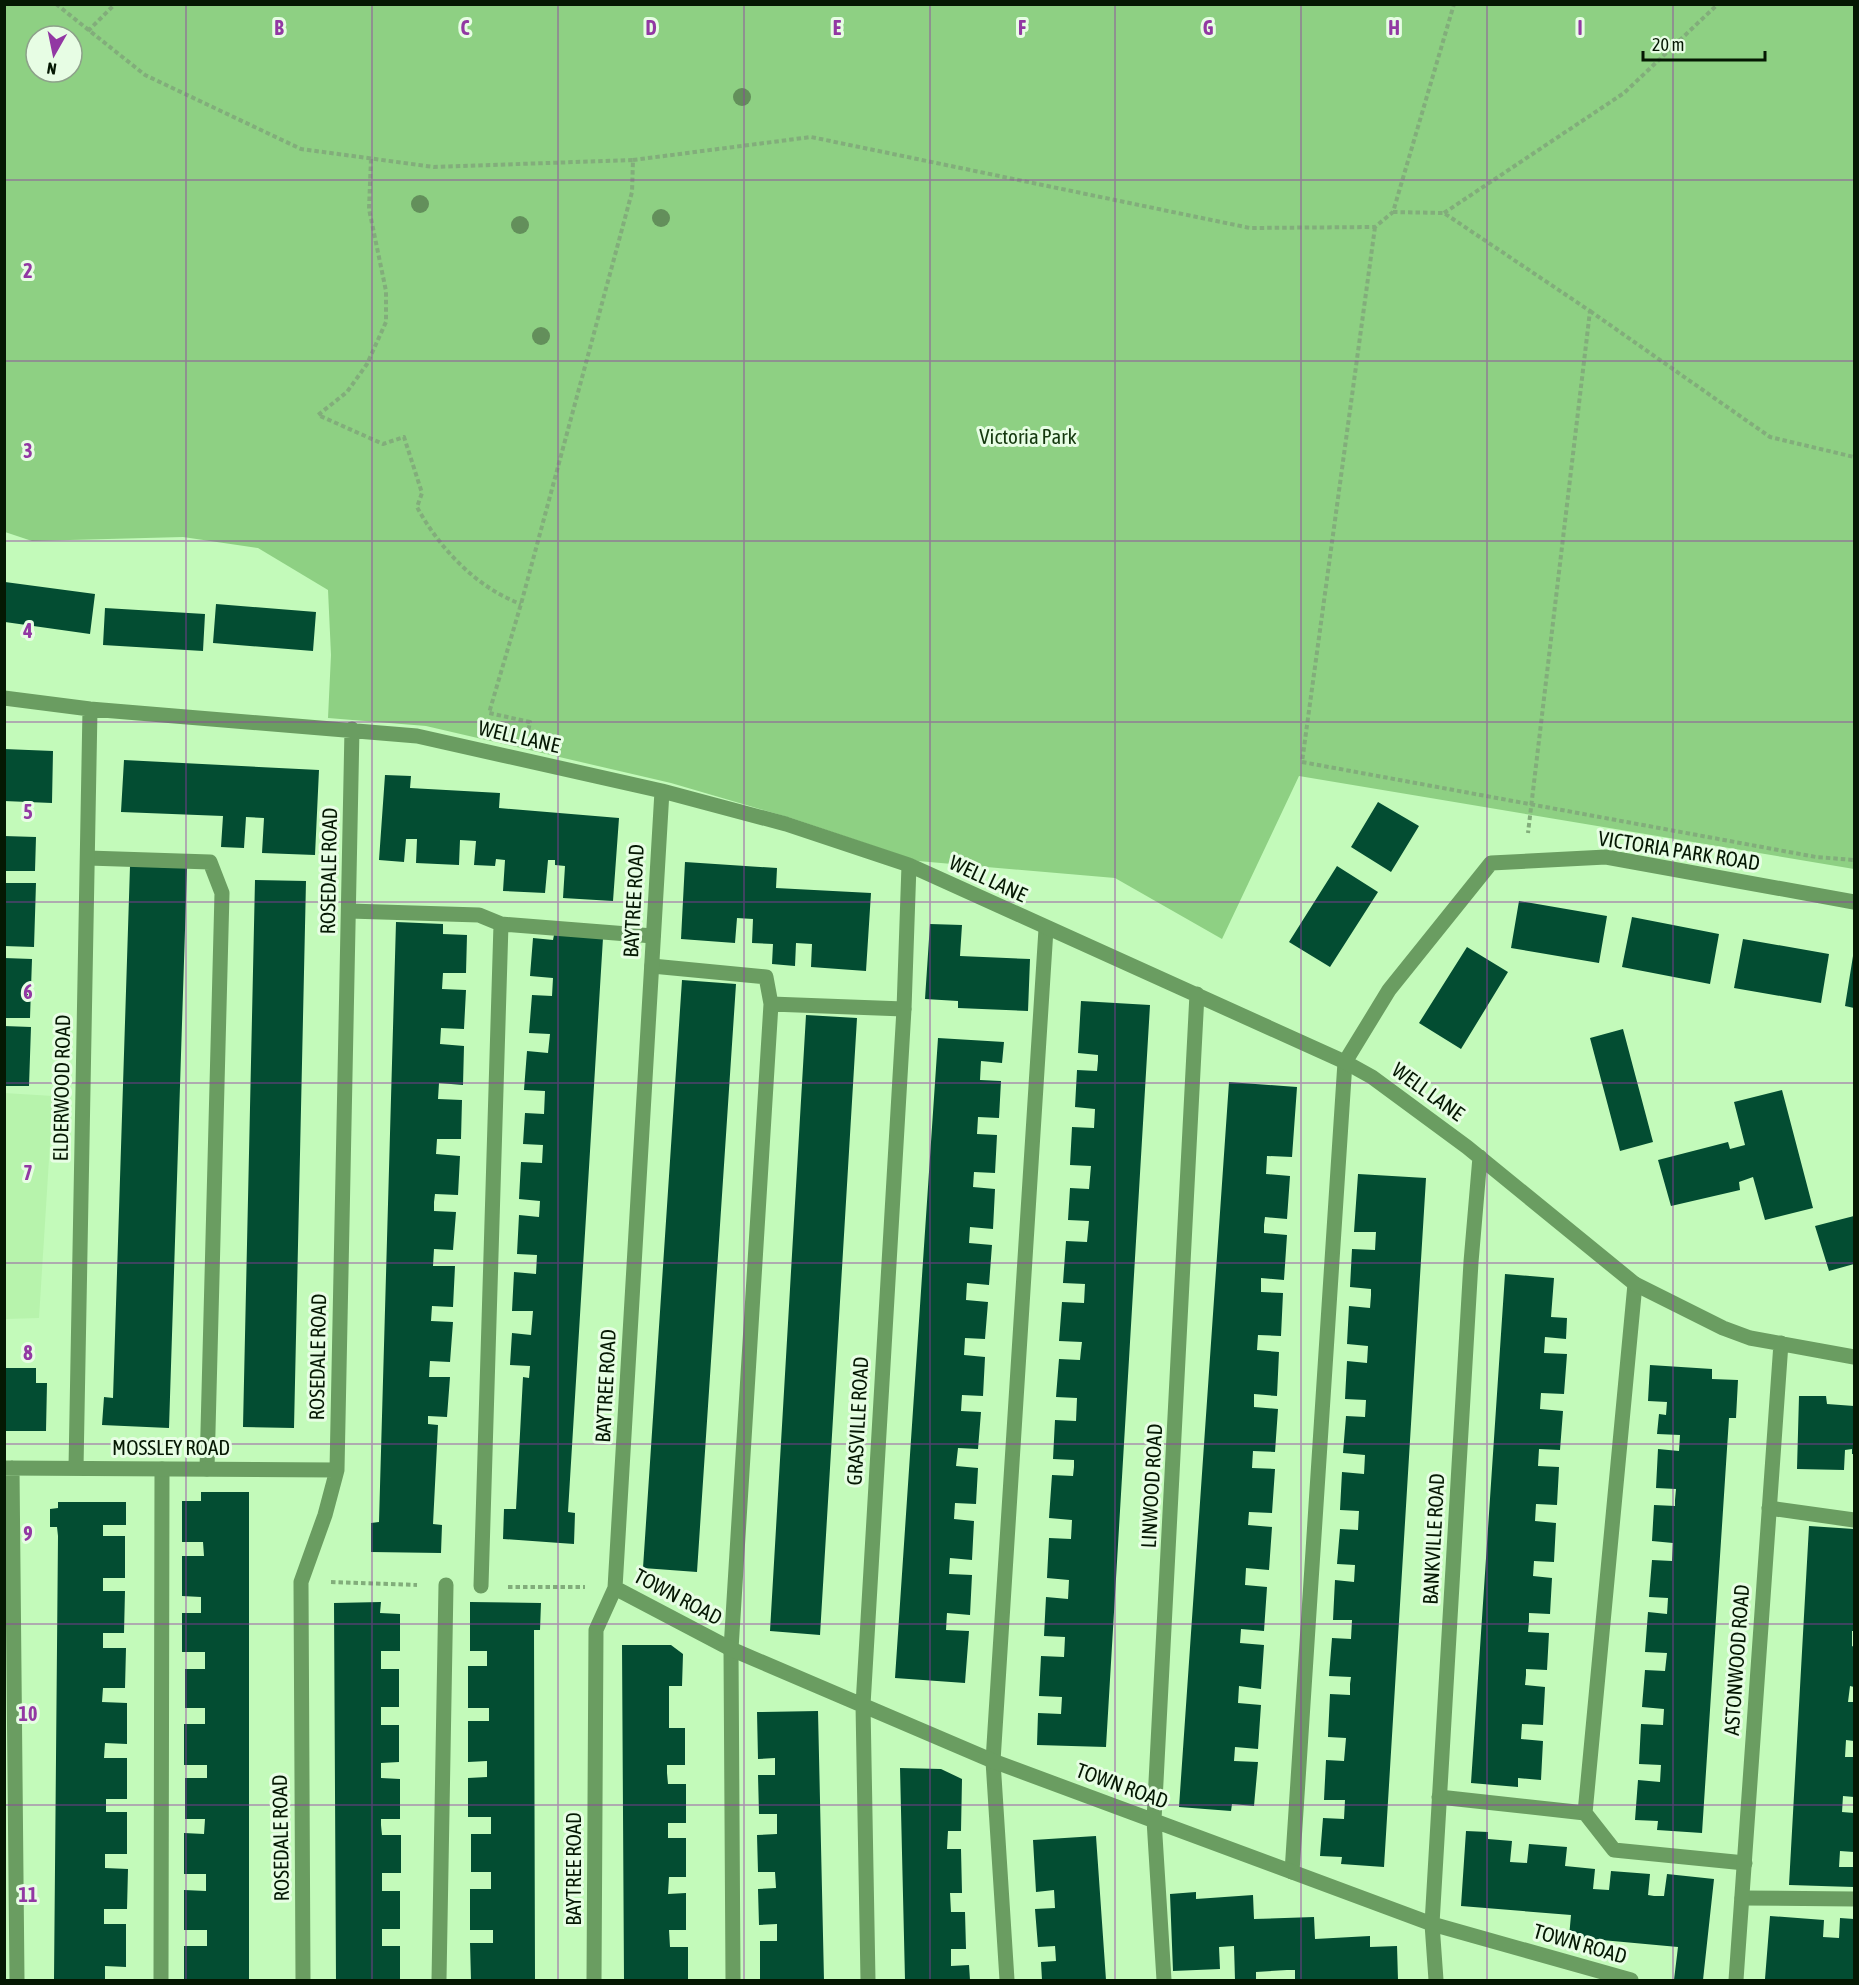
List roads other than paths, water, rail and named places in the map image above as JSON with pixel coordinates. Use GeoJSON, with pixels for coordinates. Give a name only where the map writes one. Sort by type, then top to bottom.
{"type":"FeatureCollection","features":[{"type":"Feature","properties":{"kind":"street","name":"WELL LANE"},"geometry":{"type":"LineString","coordinates":[[4,698],[90,709],[417,736],[662,791],[786,824],[909,865],[1046,929],[1346,1062],[1372,1077],[1480,1157],[1635,1284],[1723,1328],[1750,1338],[1854,1357]]}},
{"type":"Feature","properties":{"kind":"street","name":"ELDERWOOD ROAD"},"geometry":{"type":"LineString","coordinates":[[75,1468],[90,709]]}},
{"type":"Feature","properties":{"kind":"street","name":"ROSEDALE ROAD"},"geometry":{"type":"LineString","coordinates":[[303,1980],[301,1582],[325,1515],[337,1470],[352,729]]}},
{"type":"Feature","properties":{"kind":"street","name":"BAYTREE ROAD"},"geometry":{"type":"LineString","coordinates":[[594,1980],[596,1630],[615,1588],[662,791]]}},
{"type":"Feature","properties":{"kind":"street","name":"VICTORIA PARK ROAD"},"geometry":{"type":"LineString","coordinates":[[1346,1062],[1389,990],[1491,863],[1606,857],[1854,902]]}},
{"type":"Feature","properties":{"kind":"street"},"geometry":{"type":"LineString","coordinates":[[88,858],[210,862],[222,893],[207,1469]]}},
{"type":"Feature","properties":{"kind":"street","name":"GRASVILLE ROAD"},"geometry":{"type":"LineString","coordinates":[[868,1980],[863,1705],[904,1010],[909,865]]}},
{"type":"Feature","properties":{"kind":"street"},"geometry":{"type":"LineString","coordinates":[[349,911],[479,915],[501,924],[652,936]]}},
{"type":"Feature","properties":{"kind":"street"},"geometry":{"type":"LineString","coordinates":[[481,1586],[501,924]]}},
{"type":"Feature","properties":{"kind":"street"},"geometry":{"type":"LineString","coordinates":[[1007,1980],[993,1761],[1046,929]]}},
{"type":"Feature","properties":{"kind":"street"},"geometry":{"type":"LineString","coordinates":[[652,966],[766,977],[771,1004],[731,1649],[733,1980]]}},
{"type":"Feature","properties":{"kind":"street","name":"LINWOOD ROAD"},"geometry":{"type":"LineString","coordinates":[[1164,1980],[1154,1820],[1197,994]]}},
{"type":"Feature","properties":{"kind":"street"},"geometry":{"type":"LineString","coordinates":[[771,1004],[904,1010]]}},
{"type":"Feature","properties":{"kind":"street"},"geometry":{"type":"LineString","coordinates":[[1292,1872],[1346,1062]]}},
{"type":"Feature","properties":{"kind":"street","name":"BANKVILLE ROAD"},"geometry":{"type":"LineString","coordinates":[[1436,1980],[1432,1924],[1471,1262],[1480,1157]]}},
{"type":"Feature","properties":{"kind":"street"},"geometry":{"type":"LineString","coordinates":[[1635,1284],[1585,1813],[1614,1850],[1744,1863]]}},
{"type":"Feature","properties":{"kind":"street","name":"ASTONWOOD ROAD"},"geometry":{"type":"LineString","coordinates":[[1736,1980],[1781,1343]]}},
{"type":"Feature","properties":{"kind":"street"},"geometry":{"type":"LineString","coordinates":[[8,1468],[16,1980]]}},
{"type":"Feature","properties":{"kind":"street","name":"MOSSLEY ROAD"},"geometry":{"type":"LineString","coordinates":[[8,1468],[337,1470]]}},
{"type":"Feature","properties":{"kind":"street"},"geometry":{"type":"LineString","coordinates":[[161,1980],[162,1469]]}},
{"type":"Feature","properties":{"kind":"street"},"geometry":{"type":"LineString","coordinates":[[1769,1508],[1854,1520]]}},
{"type":"Feature","properties":{"kind":"street"},"geometry":{"type":"LineString","coordinates":[[439,1980],[446,1586]]}},
{"type":"Feature","properties":{"kind":"street","name":"TOWN ROAD"},"geometry":{"type":"LineString","coordinates":[[615,1588],[731,1649],[993,1761],[1432,1924],[1631,1980]]}},
{"type":"Feature","properties":{"kind":"street"},"geometry":{"type":"LineString","coordinates":[[1439,1797],[1585,1813]]}},
{"type":"Feature","properties":{"kind":"street"},"geometry":{"type":"LineString","coordinates":[[1742,1898],[1854,1899]]}},
{"type":"Feature","properties":{"kind":"park label","name":"Victoria Park"},"geometry":{"type":"Point","coordinates":[1028,437]}}]}
